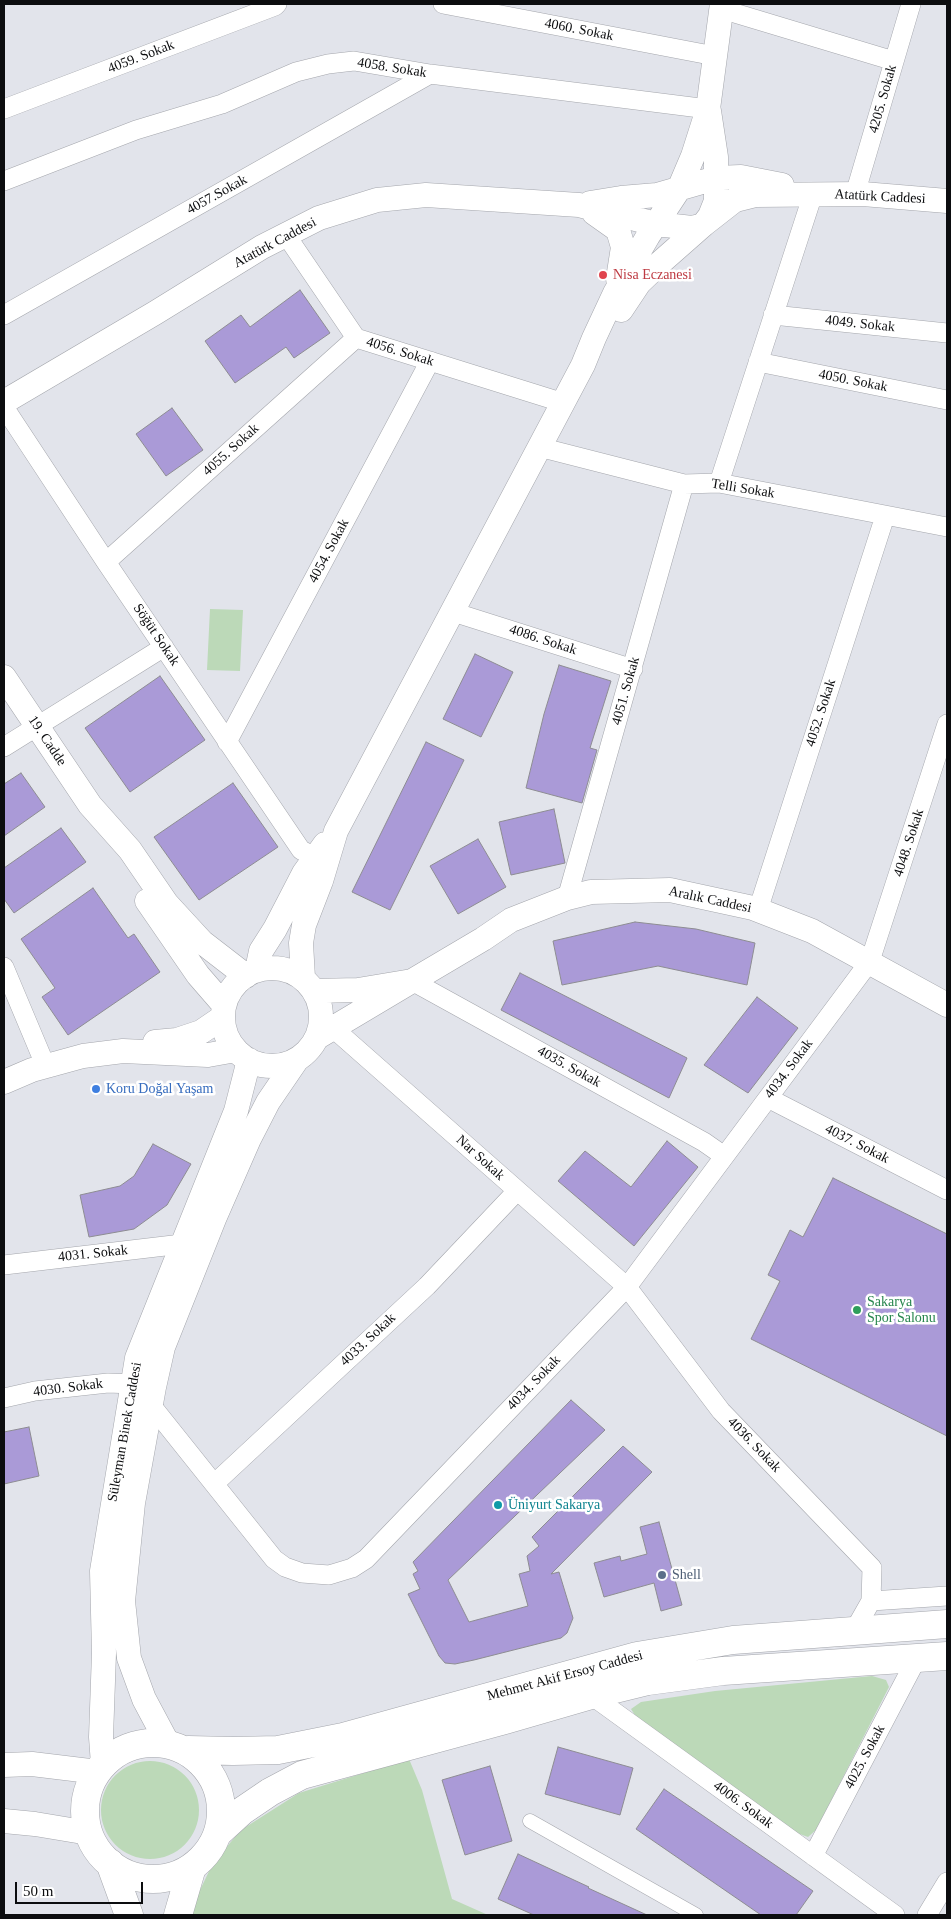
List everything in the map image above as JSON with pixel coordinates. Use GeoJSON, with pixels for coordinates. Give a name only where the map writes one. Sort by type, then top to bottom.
{"type":"FeatureCollection","features":[{"type":"Feature","properties":{"kind":"main road","name":"Mehmet Akif Ersoy Caddesi"},"geometry":{"type":"LineString","coordinates":[[178,1747],[233,1751],[278,1750],[343,1737],[637,1656],[733,1640],[947,1624]]}},
{"type":"Feature","properties":{"kind":"main road","name":"Mehmet Akif Ersoy Caddesi"},"geometry":{"type":"LineString","coordinates":[[218,1833],[249,1806],[302,1775],[648,1681],[723,1671],[947,1656]]}},
{"type":"Feature","properties":{"kind":"main road"},"geometry":{"type":"LineString","coordinates":[[145,1743],[178,1747],[207,1769],[218,1790],[221,1812],[218,1833],[207,1852],[192,1867],[172,1876],[150,1879],[129,1874],[110,1864],[96,1850],[87,1827],[85,1805],[90,1783],[101,1768],[122,1749],[145,1743]]}},
{"type":"Feature","properties":{"kind":"main road"},"geometry":{"type":"LineString","coordinates":[[110,1864],[129,1915]]}},
{"type":"Feature","properties":{"kind":"main road"},"geometry":{"type":"LineString","coordinates":[[178,1915],[192,1867]]}},
{"type":"Feature","properties":{"kind":"street","name":"4059. Sokak"},"geometry":{"type":"LineString","coordinates":[[4,109],[277,4]]}},
{"type":"Feature","properties":{"kind":"street","name":"4060. Sokak"},"geometry":{"type":"LineString","coordinates":[[443,4],[715,56]]}},
{"type":"Feature","properties":{"kind":"street","name":"4205. Sokak"},"geometry":{"type":"LineString","coordinates":[[855,194],[910,4]]}},
{"type":"Feature","properties":{"kind":"street"},"geometry":{"type":"LineString","coordinates":[[336,831],[321,881],[304,925],[301,944],[309,984],[321,1006],[322,1022],[326,1033],[309,1051],[296,1061],[280,1066],[264,1066],[242,1055],[227,1036],[224,1011],[231,990],[251,973],[261,950],[275,929],[315,857],[336,831],[564,402],[583,365],[615,293],[679,189],[693,156],[708,109],[721,6],[894,62]]}},
{"type":"Feature","properties":{"kind":"street","name":"4058. Sokak"},"geometry":{"type":"LineString","coordinates":[[4,181],[136,130],[222,104],[296,72],[328,64],[354,61],[430,74],[708,109]]}},
{"type":"Feature","properties":{"kind":"street","name":"4057.Sokak"},"geometry":{"type":"LineString","coordinates":[[4,315],[430,74]]}},
{"type":"Feature","properties":{"kind":"street"},"geometry":{"type":"LineString","coordinates":[[583,365],[640,283],[660,262],[703,225],[710,216],[716,201],[716,157],[708,109]]}},
{"type":"Feature","properties":{"kind":"street","name":"Atatürk Caddesi"},"geometry":{"type":"LineString","coordinates":[[579,205],[621,198],[657,195],[716,178],[741,177],[790,187],[813,194]]}},
{"type":"Feature","properties":{"kind":"street"},"geometry":{"type":"LineString","coordinates":[[719,483],[813,194]]}},
{"type":"Feature","properties":{"kind":"street","name":"Atatürk Caddesi"},"geometry":{"type":"LineString","coordinates":[[4,402],[155,314],[262,246],[319,218],[377,200],[426,195],[579,205],[656,224],[682,228],[703,225],[735,200],[755,195],[855,194],[947,201]]}},
{"type":"Feature","properties":{"kind":"street"},"geometry":{"type":"LineString","coordinates":[[579,205],[604,219],[618,230],[623,248],[615,293]]}},
{"type":"Feature","properties":{"kind":"street","name":"4056. Sokak"},"geometry":{"type":"LineString","coordinates":[[286,235],[356,338],[564,402]]}},
{"type":"Feature","properties":{"kind":"street","name":"4049. Sokak"},"geometry":{"type":"LineString","coordinates":[[773,315],[947,333]]}},
{"type":"Feature","properties":{"kind":"street","name":"4055. Sokak"},"geometry":{"type":"LineString","coordinates":[[106,562],[356,338]]}},
{"type":"Feature","properties":{"kind":"street","name":"4054. Sokak"},"geometry":{"type":"LineString","coordinates":[[227,742],[430,361]]}},
{"type":"Feature","properties":{"kind":"street","name":"4050. Sokak"},"geometry":{"type":"LineString","coordinates":[[758,362],[947,400]]}},
{"type":"Feature","properties":{"kind":"street","name":"Söğüt Sokak"},"geometry":{"type":"LineString","coordinates":[[4,407],[106,562],[301,850],[315,857]]}},
{"type":"Feature","properties":{"kind":"street","name":"Telli Sokak"},"geometry":{"type":"LineString","coordinates":[[540,447],[684,484],[719,483],[947,528]]}},
{"type":"Feature","properties":{"kind":"street","name":"4051. Sokak"},"geometry":{"type":"LineString","coordinates":[[567,898],[684,484]]}},
{"type":"Feature","properties":{"kind":"street","name":"4052. Sokak"},"geometry":{"type":"LineString","coordinates":[[758,910],[885,516]]}},
{"type":"Feature","properties":{"kind":"street","name":"4086. Sokak"},"geometry":{"type":"LineString","coordinates":[[453,612],[633,669]]}},
{"type":"Feature","properties":{"kind":"street"},"geometry":{"type":"LineString","coordinates":[[4,747],[164,647]]}},
{"type":"Feature","properties":{"kind":"street","name":"19. Cadde"},"geometry":{"type":"LineString","coordinates":[[4,676],[90,805]]}},
{"type":"Feature","properties":{"kind":"street","name":"4048. Sokak"},"geometry":{"type":"LineString","coordinates":[[870,961],[939,778],[947,724]]}},
{"type":"Feature","properties":{"kind":"street"},"geometry":{"type":"LineString","coordinates":[[90,805],[130,850],[167,904],[202,942],[251,973],[273,968],[289,970],[309,984],[358,990],[412,981]]}},
{"type":"Feature","properties":{"kind":"street"},"geometry":{"type":"LineString","coordinates":[[90,805],[118,857],[224,1011]]}},
{"type":"Feature","properties":{"kind":"street","name":"Aralık Caddesi"},"geometry":{"type":"LineString","coordinates":[[326,1033],[511,920],[567,898],[591,892],[670,890],[758,910],[812,930],[947,1005]]}},
{"type":"Feature","properties":{"kind":"street","name":"4034. Sokak"},"geometry":{"type":"LineString","coordinates":[[151,1405],[274,1558],[285,1567],[302,1573],[329,1575],[352,1568],[366,1559],[627,1286],[870,961]]}},
{"type":"Feature","properties":{"kind":"street"},"geometry":{"type":"LineString","coordinates":[[4,967],[46,1067]]}},
{"type":"Feature","properties":{"kind":"street","name":"4035. Sokak"},"geometry":{"type":"LineString","coordinates":[[412,981],[704,1142],[724,1156]]}},
{"type":"Feature","properties":{"kind":"street"},"geometry":{"type":"LineString","coordinates":[[123,1051],[143,1043],[177,1040],[201,1032],[224,1011]]}},
{"type":"Feature","properties":{"kind":"street","name":"Nar Sokak"},"geometry":{"type":"LineString","coordinates":[[326,1033],[517,1191],[627,1286]]}},
{"type":"Feature","properties":{"kind":"street"},"geometry":{"type":"LineString","coordinates":[[4,1082],[83,1056],[123,1051],[242,1055]]}},
{"type":"Feature","properties":{"kind":"street","name":"Süleyman Binek Caddesi"},"geometry":{"type":"LineString","coordinates":[[101,1768],[104,1653],[102,1571],[137,1358],[236,1111],[242,1055]]}},
{"type":"Feature","properties":{"kind":"street","name":"Süleyman Binek Caddesi"},"geometry":{"type":"LineString","coordinates":[[178,1747],[144,1699],[129,1658],[123,1602],[133,1502],[163,1347],[214,1219],[249,1138],[268,1102],[296,1061]]}},
{"type":"Feature","properties":{"kind":"street","name":"4037. Sokak"},"geometry":{"type":"LineString","coordinates":[[768,1098],[947,1190]]}},
{"type":"Feature","properties":{"kind":"street","name":"4033. Sokak"},"geometry":{"type":"LineString","coordinates":[[214,1484],[427,1286],[517,1191]]}},
{"type":"Feature","properties":{"kind":"street","name":"4031. Sokak"},"geometry":{"type":"LineString","coordinates":[[4,1265],[182,1244]]}},
{"type":"Feature","properties":{"kind":"street","name":"4036. Sokak"},"geometry":{"type":"LineString","coordinates":[[627,1286],[721,1411],[872,1568],[871,1601]]}},
{"type":"Feature","properties":{"kind":"street","name":"4030. Sokak"},"geometry":{"type":"LineString","coordinates":[[4,1398],[35,1391],[108,1383],[133,1384]]}},
{"type":"Feature","properties":{"kind":"street"},"geometry":{"type":"LineString","coordinates":[[854,1631],[871,1601],[947,1596]]}},
{"type":"Feature","properties":{"kind":"street","name":"4025. Sokak"},"geometry":{"type":"LineString","coordinates":[[813,1856],[918,1658]]}},
{"type":"Feature","properties":{"kind":"street","name":"4006. Sokak"},"geometry":{"type":"LineString","coordinates":[[591,1695],[895,1915]]}},
{"type":"Feature","properties":{"kind":"street"},"geometry":{"type":"LineString","coordinates":[[4,1765],[32,1764],[101,1768]]}},
{"type":"Feature","properties":{"kind":"street"},"geometry":{"type":"LineString","coordinates":[[530,1820],[696,1915]]}},
{"type":"Feature","properties":{"kind":"street"},"geometry":{"type":"LineString","coordinates":[[4,1821],[89,1833]]}},
{"type":"Feature","properties":{"kind":"street"},"geometry":{"type":"LineString","coordinates":[[927,1915],[947,1882]]}},
{"type":"Feature","properties":{"kind":"green space"},"geometry":{"type":"Polygon","coordinates":[[[210,609],[243,610],[240,671],[207,670],[210,609]]]}},
{"type":"Feature","properties":{"kind":"green space"},"geometry":{"type":"Polygon","coordinates":[[[872,1676],[886,1680],[889,1687],[816,1830],[808,1837],[797,1833],[640,1723],[631,1709],[641,1702],[715,1691],[872,1676]]]}},
{"type":"Feature","properties":{"kind":"green space"},"geometry":{"type":"Polygon","coordinates":[[[409,1759],[422,1790],[452,1899],[488,1915],[188,1915],[213,1863],[241,1830],[299,1793],[409,1759]]]}},
{"type":"Feature","properties":{"kind":"green space"},"geometry":{"type":"Polygon","coordinates":[[[150,1761],[169,1765],[185,1775],[195,1791],[199,1810],[195,1829],[185,1845],[169,1855],[150,1859],[131,1855],[115,1845],[105,1829],[101,1810],[105,1791],[115,1775],[131,1765],[150,1761]]]}},
{"type":"Feature","properties":{"kind":"building"},"geometry":{"type":"Polygon","coordinates":[[[300,290],[330,333],[294,358],[286,347],[235,383],[205,341],[241,315],[250,327],[300,290]]]}},
{"type":"Feature","properties":{"kind":"building"},"geometry":{"type":"Polygon","coordinates":[[[172,408],[203,450],[166,476],[136,434],[172,408]]]}},
{"type":"Feature","properties":{"kind":"building"},"geometry":{"type":"Polygon","coordinates":[[[475,654],[513,672],[481,737],[443,719],[475,654]]]}},
{"type":"Feature","properties":{"kind":"building"},"geometry":{"type":"Polygon","coordinates":[[[559,665],[611,681],[590,748],[597,750],[582,803],[526,788],[544,714],[559,665]]]}},
{"type":"Feature","properties":{"kind":"building"},"geometry":{"type":"Polygon","coordinates":[[[160,676],[205,740],[130,792],[85,728],[160,676]]]}},
{"type":"Feature","properties":{"kind":"building"},"geometry":{"type":"Polygon","coordinates":[[[426,742],[464,760],[390,910],[352,892],[426,742]]]}},
{"type":"Feature","properties":{"kind":"building"},"geometry":{"type":"Polygon","coordinates":[[[21,773],[45,807],[4,836],[4,784],[21,773]]]}},
{"type":"Feature","properties":{"kind":"building"},"geometry":{"type":"Polygon","coordinates":[[[233,783],[278,847],[199,900],[154,837],[233,783]]]}},
{"type":"Feature","properties":{"kind":"building"},"geometry":{"type":"Polygon","coordinates":[[[554,809],[565,863],[511,875],[499,822],[554,809]]]}},
{"type":"Feature","properties":{"kind":"building"},"geometry":{"type":"Polygon","coordinates":[[[61,828],[86,862],[14,913],[4,899],[4,868],[61,828]]]}},
{"type":"Feature","properties":{"kind":"building"},"geometry":{"type":"Polygon","coordinates":[[[478,839],[506,887],[458,914],[430,866],[478,839]]]}},
{"type":"Feature","properties":{"kind":"building"},"geometry":{"type":"Polygon","coordinates":[[[93,888],[128,938],[134,934],[160,972],[68,1035],[42,997],[55,988],[21,939],[93,888]]]}},
{"type":"Feature","properties":{"kind":"building"},"geometry":{"type":"Polygon","coordinates":[[[635,922],[696,929],[755,943],[747,985],[658,966],[562,985],[553,941],[635,922]]]}},
{"type":"Feature","properties":{"kind":"building"},"geometry":{"type":"Polygon","coordinates":[[[520,973],[687,1058],[669,1098],[501,1010],[520,973]]]}},
{"type":"Feature","properties":{"kind":"building"},"geometry":{"type":"Polygon","coordinates":[[[757,997],[798,1028],[748,1093],[704,1065],[757,997]]]}},
{"type":"Feature","properties":{"kind":"building"},"geometry":{"type":"Polygon","coordinates":[[[667,1141],[698,1167],[634,1246],[558,1181],[585,1151],[631,1187],[667,1141]]]}},
{"type":"Feature","properties":{"kind":"building"},"geometry":{"type":"Polygon","coordinates":[[[153,1144],[191,1164],[167,1205],[134,1229],[89,1237],[80,1195],[120,1186],[134,1176],[153,1144]]]}},
{"type":"Feature","properties":{"kind":"building","name":"Sakarya Spor Salonu"},"geometry":{"type":"Polygon","coordinates":[[[833,1178],[947,1234],[947,1436],[751,1339],[780,1281],[768,1275],[790,1230],[803,1237],[833,1178]]]}},
{"type":"Feature","properties":{"kind":"building","name":"Üniyurt Sakarya"},"geometry":{"type":"Polygon","coordinates":[[[571,1400],[605,1430],[448,1580],[469,1622],[528,1606],[519,1574],[530,1571],[527,1556],[539,1546],[532,1537],[623,1446],[652,1472],[551,1574],[559,1572],[573,1618],[567,1633],[561,1638],[474,1660],[455,1664],[445,1663],[439,1656],[408,1594],[420,1589],[413,1574],[418,1571],[413,1562],[571,1400]]]}},
{"type":"Feature","properties":{"kind":"building"},"geometry":{"type":"Polygon","coordinates":[[[29,1427],[39,1476],[4,1484],[4,1432],[29,1427]]]}},
{"type":"Feature","properties":{"kind":"building"},"geometry":{"type":"Polygon","coordinates":[[[659,1522],[682,1605],[661,1611],[654,1583],[604,1597],[594,1563],[620,1556],[621,1561],[647,1554],[640,1527],[659,1522]]]}},
{"type":"Feature","properties":{"kind":"building"},"geometry":{"type":"Polygon","coordinates":[[[558,1747],[633,1768],[620,1815],[545,1794],[558,1747]]]}},
{"type":"Feature","properties":{"kind":"building"},"geometry":{"type":"Polygon","coordinates":[[[490,1766],[512,1841],[465,1855],[442,1780],[490,1766]]]}},
{"type":"Feature","properties":{"kind":"building"},"geometry":{"type":"Polygon","coordinates":[[[664,1789],[813,1891],[796,1915],[761,1915],[636,1829],[664,1789]]]}},
{"type":"Feature","properties":{"kind":"building"},"geometry":{"type":"Polygon","coordinates":[[[518,1854],[647,1915],[534,1915],[498,1899],[518,1854]]]}},
{"type":"Feature","properties":{"kind":"place","name":"Nisa Eczanesi"},"geometry":{"type":"Point","coordinates":[603,275]}},
{"type":"Feature","properties":{"kind":"place","name":"Koru Doğal Yaşam"},"geometry":{"type":"Point","coordinates":[96,1089]}},
{"type":"Feature","properties":{"kind":"place","name":"Sakarya Spor Salonu"},"geometry":{"type":"Point","coordinates":[857,1310]}},
{"type":"Feature","properties":{"kind":"place","name":"Üniyurt Sakarya"},"geometry":{"type":"Point","coordinates":[498,1505]}},
{"type":"Feature","properties":{"kind":"place","name":"Shell"},"geometry":{"type":"Point","coordinates":[662,1575]}}]}
